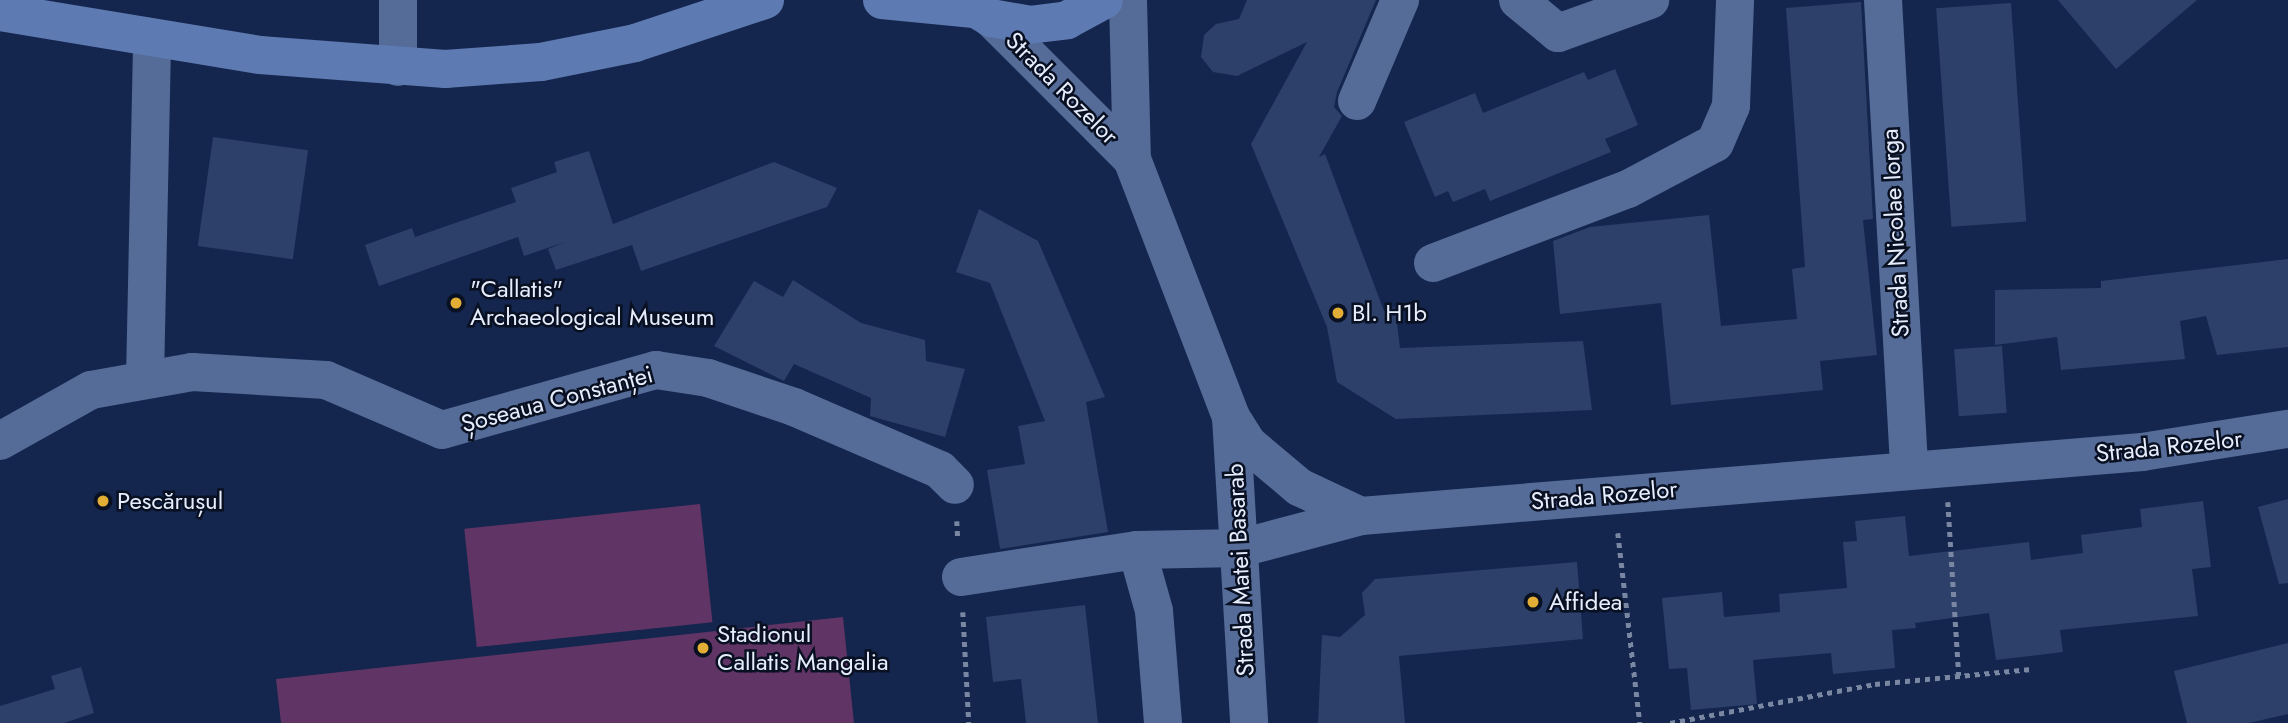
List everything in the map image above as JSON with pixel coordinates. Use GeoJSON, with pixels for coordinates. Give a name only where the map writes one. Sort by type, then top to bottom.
{"type":"FeatureCollection","features":[{"type":"Feature","properties":{"kind":"main road"},"geometry":{"type":"LineString","coordinates":[[0,12],[152,39],[398,66],[541,62],[635,43],[765,0]]}},
{"type":"Feature","properties":{"kind":"main road"},"geometry":{"type":"LineString","coordinates":[[882,0],[975,9],[1029,25],[1067,20],[1104,0]]}},
{"type":"Feature","properties":{"kind":"street"},"geometry":{"type":"LineString","coordinates":[[398,0],[398,66]]}},
{"type":"Feature","properties":{"kind":"street","name":"Strada Rozelor"},"geometry":{"type":"LineString","coordinates":[[1128,0],[1132,159],[1231,418],[1272,467],[1361,516],[1927,465],[2141,452],[2288,429]]}},
{"type":"Feature","properties":{"kind":"street"},"geometry":{"type":"LineString","coordinates":[[1357,101],[1400,0]]}},
{"type":"Feature","properties":{"kind":"street"},"geometry":{"type":"LineString","coordinates":[[1517,0],[1558,33],[1650,0]]}},
{"type":"Feature","properties":{"kind":"street"},"geometry":{"type":"LineString","coordinates":[[1433,263],[1628,189],[1715,143],[1731,106],[1735,0]]}},
{"type":"Feature","properties":{"kind":"street","name":"Strada Nicolae Iorga"},"geometry":{"type":"LineString","coordinates":[[1884,0],[1927,465]]}},
{"type":"Feature","properties":{"kind":"street","name":"Strada Rozelor"},"geometry":{"type":"LineString","coordinates":[[975,9],[1132,159]]}},
{"type":"Feature","properties":{"kind":"street"},"geometry":{"type":"LineString","coordinates":[[145,380],[152,39]]}},
{"type":"Feature","properties":{"kind":"street","name":"Șoseaua Constanței"},"geometry":{"type":"LineString","coordinates":[[0,441],[91,390],[192,372],[326,380],[442,430],[656,370],[708,378],[794,407],[940,470],[955,485]]}},
{"type":"Feature","properties":{"kind":"street","name":"Strada Matei Basarab"},"geometry":{"type":"LineString","coordinates":[[1231,418],[1241,548],[1249,723]]}},
{"type":"Feature","properties":{"kind":"street"},"geometry":{"type":"LineString","coordinates":[[961,577],[1137,550],[1241,548],[1361,516]]}},
{"type":"Feature","properties":{"kind":"street"},"geometry":{"type":"LineString","coordinates":[[1137,550],[1154,611],[1163,723]]}},
{"type":"Feature","properties":{"kind":"path"},"geometry":{"type":"LineString","coordinates":[[1927,465],[1959,676]]}},
{"type":"Feature","properties":{"kind":"path"},"geometry":{"type":"LineString","coordinates":[[1613,494],[1640,723]]}},
{"type":"Feature","properties":{"kind":"path"},"geometry":{"type":"LineString","coordinates":[[1670,723],[1875,684],[2031,669]]}},
{"type":"Feature","properties":{"kind":"shaded area"},"geometry":{"type":"Polygon","coordinates":[[[700,504],[712,622],[477,647],[464,529],[700,504]]]}},
{"type":"Feature","properties":{"kind":"shaded area","name":"Stadionul Callatis Mangalia"},"geometry":{"type":"Polygon","coordinates":[[[843,617],[854,723],[281,723],[276,679],[843,617]]]}},
{"type":"Feature","properties":{"kind":"building"},"geometry":{"type":"Polygon","coordinates":[[[1247,0],[1376,0],[1337,92],[1334,107],[1342,116],[1319,157],[1325,154],[1384,311],[1395,307],[1400,348],[1583,341],[1592,410],[1396,419],[1337,382],[1327,327],[1251,144],[1307,42],[1237,76],[1213,72],[1201,57],[1204,35],[1216,24],[1239,19],[1247,0]]]}},
{"type":"Feature","properties":{"kind":"building"},"geometry":{"type":"Polygon","coordinates":[[[2058,0],[2197,0],[2116,69],[2058,0]]]}},
{"type":"Feature","properties":{"kind":"building"},"geometry":{"type":"Polygon","coordinates":[[[1861,2],[1873,219],[1863,220],[1877,355],[1820,361],[1823,390],[1671,405],[1661,303],[1560,314],[1553,241],[1590,227],[1709,215],[1721,326],[1797,319],[1792,269],[1805,267],[1786,8],[1861,2]]]}},
{"type":"Feature","properties":{"kind":"building"},"geometry":{"type":"Polygon","coordinates":[[[2011,3],[2026,221],[1951,227],[1936,8],[2011,3]]]}},
{"type":"Feature","properties":{"kind":"building"},"geometry":{"type":"Polygon","coordinates":[[[1615,69],[1638,125],[1605,139],[1611,152],[1490,201],[1485,189],[1453,202],[1448,191],[1435,197],[1404,122],[1475,93],[1483,113],[1584,72],[1588,80],[1615,69]]]}},
{"type":"Feature","properties":{"kind":"building"},"geometry":{"type":"Polygon","coordinates":[[[213,137],[308,150],[293,259],[198,246],[213,137]]]}},
{"type":"Feature","properties":{"kind":"building"},"geometry":{"type":"Polygon","coordinates":[[[589,151],[613,224],[774,162],[837,188],[827,207],[641,271],[632,245],[556,270],[548,249],[565,242],[524,256],[518,237],[379,286],[365,245],[412,228],[415,237],[516,202],[511,188],[557,172],[554,162],[589,151]]]}},
{"type":"Feature","properties":{"kind":"building"},"geometry":{"type":"Polygon","coordinates":[[[979,209],[1038,241],[1105,397],[1086,402],[1108,532],[1000,549],[987,470],[1025,464],[1018,426],[1045,421],[990,283],[956,272],[979,209]]]}},
{"type":"Feature","properties":{"kind":"building"},"geometry":{"type":"Polygon","coordinates":[[[2288,259],[2288,347],[2217,355],[2206,316],[2180,321],[2185,359],[2061,370],[2057,337],[1995,345],[1995,290],[2101,288],[2101,281],[2288,259]]]}},
{"type":"Feature","properties":{"kind":"building"},"geometry":{"type":"Polygon","coordinates":[[[793,280],[861,323],[925,340],[926,361],[965,369],[945,437],[870,416],[871,398],[794,364],[784,381],[714,346],[754,281],[783,297],[793,280]]]}},
{"type":"Feature","properties":{"kind":"building"},"geometry":{"type":"Polygon","coordinates":[[[2002,346],[2007,413],[1959,416],[1954,349],[2002,346]]]}},
{"type":"Feature","properties":{"kind":"building"},"geometry":{"type":"Polygon","coordinates":[[[2288,499],[2288,583],[2279,584],[2258,507],[2288,499]]]}},
{"type":"Feature","properties":{"kind":"building"},"geometry":{"type":"Polygon","coordinates":[[[2203,501],[2211,567],[2192,569],[2198,616],[2060,630],[2063,652],[1996,660],[1989,613],[1915,623],[1916,628],[1892,630],[1895,668],[1833,674],[1831,653],[1753,660],[1757,704],[1691,710],[1687,668],[1669,669],[1662,598],[1722,592],[1724,617],[1780,612],[1779,594],[1847,588],[1843,542],[1857,541],[1855,521],[1905,516],[1909,556],[2029,542],[2031,560],[2083,553],[2081,535],[2142,527],[2140,509],[2203,501]]]}},
{"type":"Feature","properties":{"kind":"building"},"geometry":{"type":"Polygon","coordinates":[[[1577,562],[1583,639],[1399,656],[1405,723],[1318,723],[1322,635],[1340,637],[1365,615],[1362,593],[1375,579],[1577,562]]]}},
{"type":"Feature","properties":{"kind":"building"},"geometry":{"type":"Polygon","coordinates":[[[1085,605],[1098,723],[1026,723],[1021,679],[993,682],[986,617],[1085,605]]]}},
{"type":"Feature","properties":{"kind":"building"},"geometry":{"type":"Polygon","coordinates":[[[2288,643],[2288,714],[2249,723],[2187,723],[2174,671],[2288,643]]]}},
{"type":"Feature","properties":{"kind":"building"},"geometry":{"type":"Polygon","coordinates":[[[81,667],[94,713],[64,723],[0,723],[0,706],[55,689],[51,676],[81,667]]]}},
{"type":"Feature","properties":{"kind":"place","name":"\"Callatis\" Archaeological Museum"},"geometry":{"type":"Point","coordinates":[456,303]}},
{"type":"Feature","properties":{"kind":"place","name":"Bl. H1b"},"geometry":{"type":"Point","coordinates":[1338,313]}},
{"type":"Feature","properties":{"kind":"place","name":"Pescărușul"},"geometry":{"type":"Point","coordinates":[103,501]}},
{"type":"Feature","properties":{"kind":"place","name":"Affidea"},"geometry":{"type":"Point","coordinates":[1533,602]}},
{"type":"Feature","properties":{"kind":"place","name":"Stadionul Callatis Mangalia"},"geometry":{"type":"Point","coordinates":[703,648]}}]}
